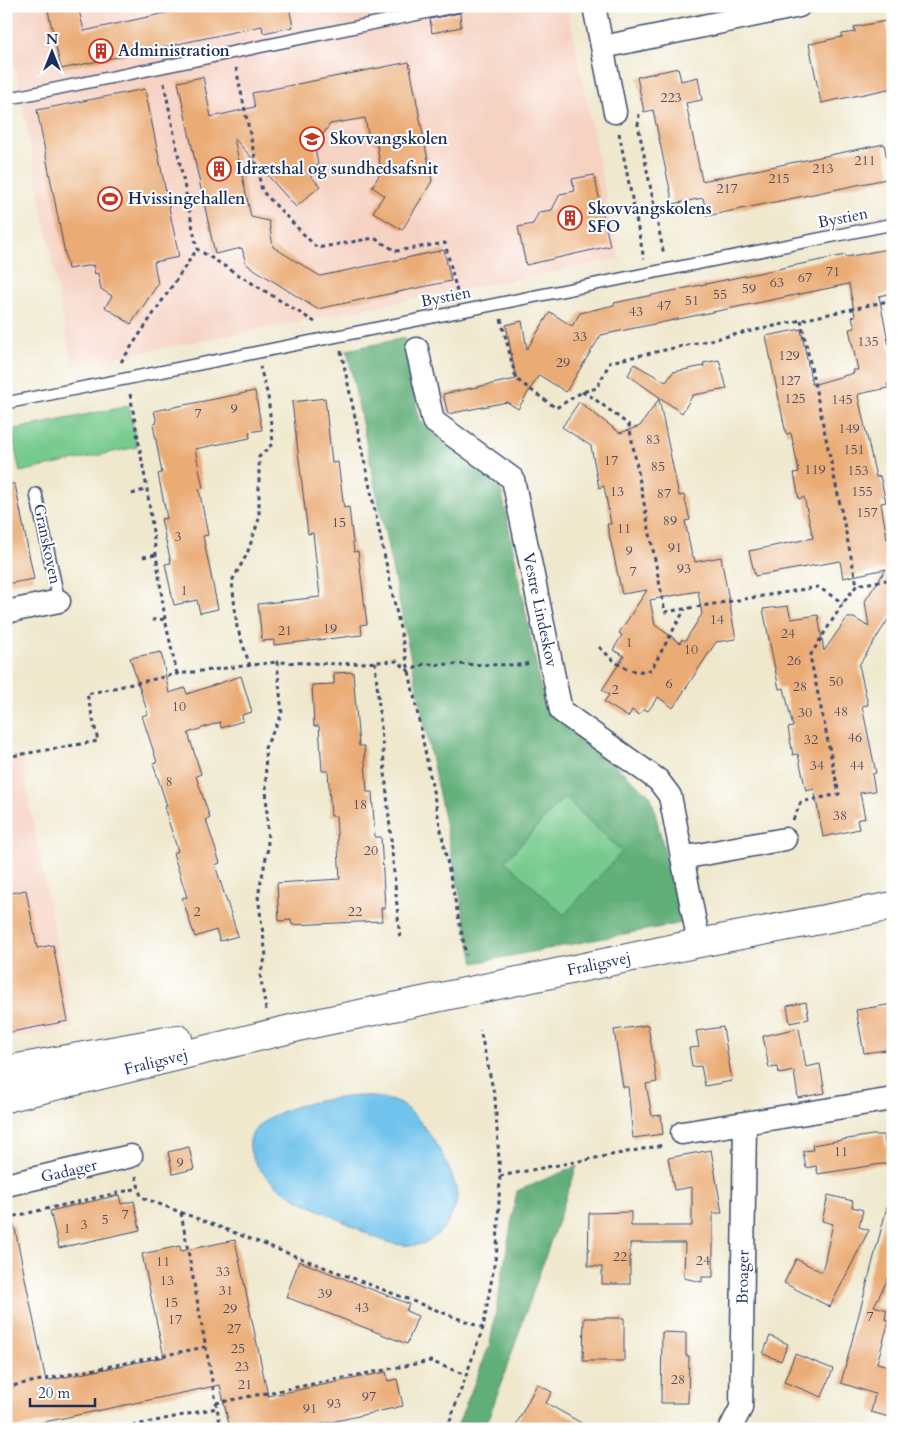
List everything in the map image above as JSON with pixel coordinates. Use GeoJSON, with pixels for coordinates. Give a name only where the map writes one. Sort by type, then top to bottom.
{"type":"FeatureCollection","features":[{"type":"Feature","properties":{"kind":"street"},"geometry":{"type":"LineString","coordinates":[[594,6],[615,112]]}},
{"type":"Feature","properties":{"kind":"street"},"geometry":{"type":"LineString","coordinates":[[603,47],[799,6]]}},
{"type":"Feature","properties":{"kind":"street","name":"Vestre Lindeskov"},"geometry":{"type":"LineString","coordinates":[[417,349],[433,421],[513,479],[561,711],[658,780],[670,796],[699,943]]}},
{"type":"Feature","properties":{"kind":"street","name":"Granskoven"},"geometry":{"type":"LineString","coordinates":[[6,612],[59,601]]}},
{"type":"Feature","properties":{"kind":"street"},"geometry":{"type":"LineString","coordinates":[[682,858],[786,839]]}},
{"type":"Feature","properties":{"kind":"street","name":"Fraligsvej"},"geometry":{"type":"LineString","coordinates":[[6,1098],[307,1025],[699,943],[893,906]]}},
{"type":"Feature","properties":{"kind":"street","name":"Fraligsvej"},"geometry":{"type":"LineString","coordinates":[[6,1070],[188,1037],[307,1025]]}},
{"type":"Feature","properties":{"kind":"street"},"geometry":{"type":"LineString","coordinates":[[682,1133],[893,1099]]}},
{"type":"Feature","properties":{"kind":"street","name":"Broager"},"geometry":{"type":"LineString","coordinates":[[730,1429],[741,1408],[745,1123]]}},
{"type":"Feature","properties":{"kind":"street","name":"Gadager"},"geometry":{"type":"LineString","coordinates":[[6,1185],[131,1156]]}},
{"type":"Feature","properties":{"kind":"lane"},"geometry":{"type":"LineString","coordinates":[[6,99],[458,6]]}},
{"type":"Feature","properties":{"kind":"lane","name":"Bystien"},"geometry":{"type":"LineString","coordinates":[[6,403],[893,224]]}},
{"type":"Feature","properties":{"kind":"lane","name":"Granskoven"},"geometry":{"type":"LineString","coordinates":[[36,494],[59,601]]}},
{"type":"Feature","properties":{"kind":"path"},"geometry":{"type":"LineString","coordinates":[[233,52],[262,191],[317,248],[374,238],[396,251],[445,244],[462,311]]}},
{"type":"Feature","properties":{"kind":"path"},"geometry":{"type":"LineString","coordinates":[[107,383],[197,249],[161,67]]}},
{"type":"Feature","properties":{"kind":"path"},"geometry":{"type":"LineString","coordinates":[[637,105],[638,125],[667,270]]}},
{"type":"Feature","properties":{"kind":"path"},"geometry":{"type":"LineString","coordinates":[[615,112],[647,274]]}},
{"type":"Feature","properties":{"kind":"path"},"geometry":{"type":"LineString","coordinates":[[197,249],[338,336],[409,671],[466,955]]}},
{"type":"Feature","properties":{"kind":"path"},"geometry":{"type":"LineString","coordinates":[[497,304],[516,379],[556,408],[582,392],[597,388],[610,362],[893,300]]}},
{"type":"Feature","properties":{"kind":"path"},"geometry":{"type":"LineString","coordinates":[[801,320],[857,585]]}},
{"type":"Feature","properties":{"kind":"path"},"geometry":{"type":"LineString","coordinates":[[250,666],[238,627],[232,581],[247,554],[259,519],[259,457],[274,443],[268,396],[255,352]]}},
{"type":"Feature","properties":{"kind":"path"},"geometry":{"type":"LineString","coordinates":[[128,378],[148,489],[165,619],[177,674]]}},
{"type":"Feature","properties":{"kind":"path"},"geometry":{"type":"LineString","coordinates":[[582,392],[592,397],[629,425],[665,612],[818,587],[842,603]]}},
{"type":"Feature","properties":{"kind":"path"},"geometry":{"type":"LineString","coordinates":[[132,494],[148,489]]}},
{"type":"Feature","properties":{"kind":"path"},"geometry":{"type":"LineString","coordinates":[[143,557],[156,556]]}},
{"type":"Feature","properties":{"kind":"path"},"geometry":{"type":"LineString","coordinates":[[786,839],[801,802],[839,794],[810,656],[842,603],[857,585],[893,579]]}},
{"type":"Feature","properties":{"kind":"path"},"geometry":{"type":"LineString","coordinates":[[599,647],[623,668],[637,672],[651,670],[686,608]]}},
{"type":"Feature","properties":{"kind":"path"},"geometry":{"type":"LineString","coordinates":[[152,620],[165,619]]}},
{"type":"Feature","properties":{"kind":"path"},"geometry":{"type":"LineString","coordinates":[[409,671],[424,664],[522,665],[550,657]]}},
{"type":"Feature","properties":{"kind":"path"},"geometry":{"type":"LineString","coordinates":[[6,757],[98,741],[87,694],[177,674],[277,662],[342,664],[397,661],[409,671]]}},
{"type":"Feature","properties":{"kind":"path"},"geometry":{"type":"LineString","coordinates":[[269,1028],[260,974],[266,956],[258,896],[268,848],[265,748],[282,714],[277,662]]}},
{"type":"Feature","properties":{"kind":"path"},"geometry":{"type":"LineString","coordinates":[[375,662],[400,939]]}},
{"type":"Feature","properties":{"kind":"path"},"geometry":{"type":"LineString","coordinates":[[447,1429],[483,1328],[497,1249],[500,1176],[495,1098],[480,1030]]}},
{"type":"Feature","properties":{"kind":"path"},"geometry":{"type":"LineString","coordinates":[[500,1176],[673,1143],[682,1133]]}},
{"type":"Feature","properties":{"kind":"path"},"geometry":{"type":"LineString","coordinates":[[131,1156],[141,1197],[483,1328]]}},
{"type":"Feature","properties":{"kind":"path"},"geometry":{"type":"LineString","coordinates":[[6,1218],[139,1188]]}},
{"type":"Feature","properties":{"kind":"path"},"geometry":{"type":"LineString","coordinates":[[181,1213],[221,1429]]}},
{"type":"Feature","properties":{"kind":"path"},"geometry":{"type":"LineString","coordinates":[[6,1387],[205,1347]]}},
{"type":"Feature","properties":{"kind":"path"},"geometry":{"type":"LineString","coordinates":[[216,1403],[430,1361],[466,1375]]}},
{"type":"Feature","properties":{"kind":"path"},"geometry":{"type":"LineString","coordinates":[[117,1429],[218,1408]]}},
{"type":"Feature","properties":{"kind":"shaded area","name":"Skovvangskolen"},"geometry":{"type":"Polygon","coordinates":[[[6,6],[567,6],[619,259],[72,366],[6,19],[6,6]]]}},
{"type":"Feature","properties":{"kind":"shaded area"},"geometry":{"type":"Polygon","coordinates":[[[21,757],[73,1028],[6,1039],[6,760],[21,757]]]}},
{"type":"Feature","properties":{"kind":"green space"},"geometry":{"type":"Polygon","coordinates":[[[405,338],[419,420],[500,483],[544,705],[651,796],[682,923],[474,963],[347,350],[405,338]],[[564,797],[505,861],[564,915],[622,852],[564,797]]]}},
{"type":"Feature","properties":{"kind":"green space"},"geometry":{"type":"Polygon","coordinates":[[[129,406],[137,447],[20,472],[11,430],[129,406]]]}},
{"type":"Feature","properties":{"kind":"green space"},"geometry":{"type":"Polygon","coordinates":[[[564,797],[623,852],[564,915],[505,861],[564,797]]]}},
{"type":"Feature","properties":{"kind":"green space"},"geometry":{"type":"Polygon","coordinates":[[[577,1166],[485,1429],[456,1429],[490,1344],[517,1191],[577,1166]]]}},
{"type":"Feature","properties":{"kind":"water"},"geometry":{"type":"Polygon","coordinates":[[[361,1096],[389,1100],[407,1109],[427,1131],[451,1172],[457,1196],[454,1210],[445,1227],[433,1238],[423,1243],[406,1245],[387,1242],[297,1199],[286,1193],[267,1177],[259,1168],[250,1149],[253,1133],[264,1121],[282,1111],[304,1104],[361,1096]]]}},
{"type":"Feature","properties":{"kind":"building","name":"Administration"},"geometry":{"type":"Polygon","coordinates":[[[47,6],[78,6],[84,31],[197,6],[289,6],[293,27],[263,33],[262,26],[61,69],[47,6]]]}},
{"type":"Feature","properties":{"kind":"building"},"geometry":{"type":"Polygon","coordinates":[[[460,13],[461,27],[432,33],[430,19],[460,13]]]}},
{"type":"Feature","properties":{"kind":"building"},"geometry":{"type":"Polygon","coordinates":[[[886,21],[893,56],[893,88],[821,103],[809,44],[842,37],[842,34],[855,32],[854,27],[886,21]]]}},
{"type":"Feature","properties":{"kind":"building"},"geometry":{"type":"Polygon","coordinates":[[[409,62],[432,181],[402,230],[373,212],[384,195],[372,187],[381,172],[377,145],[369,139],[365,118],[330,124],[315,147],[318,165],[308,173],[320,186],[296,207],[234,138],[251,217],[269,221],[273,247],[320,276],[444,250],[451,281],[317,309],[246,264],[242,248],[215,254],[178,82],[203,77],[211,117],[255,107],[252,93],[409,62]]]}},
{"type":"Feature","properties":{"kind":"building"},"geometry":{"type":"Polygon","coordinates":[[[678,68],[681,81],[698,77],[702,100],[686,103],[702,181],[884,144],[891,178],[707,216],[703,198],[673,204],[653,110],[644,112],[637,77],[678,68]]]}},
{"type":"Feature","properties":{"kind":"building","name":"Hvissingehallen"},"geometry":{"type":"Polygon","coordinates":[[[145,89],[179,257],[154,262],[158,284],[131,324],[105,307],[112,296],[101,289],[98,273],[95,274],[93,265],[68,269],[37,110],[145,89]]]}},
{"type":"Feature","properties":{"kind":"building","name":"Skovvangskolens SFO"},"geometry":{"type":"Polygon","coordinates":[[[594,175],[610,246],[526,265],[518,227],[533,224],[539,212],[552,210],[560,194],[575,191],[572,179],[594,175]]]}},
{"type":"Feature","properties":{"kind":"building"},"geometry":{"type":"Polygon","coordinates":[[[893,248],[893,293],[879,296],[893,366],[893,383],[887,384],[888,388],[859,394],[858,396],[876,477],[880,476],[886,502],[881,503],[887,539],[889,538],[891,545],[893,544],[893,612],[859,665],[868,705],[862,706],[876,773],[872,774],[875,791],[860,793],[865,818],[857,820],[859,829],[823,837],[814,789],[806,791],[798,754],[793,755],[788,728],[793,727],[784,688],[779,689],[763,609],[788,606],[791,619],[818,615],[824,651],[847,618],[854,618],[869,627],[865,601],[886,569],[843,578],[840,561],[755,576],[749,551],[813,538],[804,497],[799,499],[794,473],[799,472],[791,433],[786,434],[766,336],[801,329],[812,385],[854,373],[853,370],[858,370],[849,329],[855,328],[852,317],[855,316],[849,284],[601,335],[566,392],[539,375],[518,409],[507,402],[448,414],[443,394],[516,379],[506,325],[522,321],[527,349],[550,312],[572,326],[580,313],[614,305],[614,303],[845,255],[846,257],[893,248]]]}},
{"type":"Feature","properties":{"kind":"building"},"geometry":{"type":"Polygon","coordinates":[[[719,360],[727,389],[693,395],[682,413],[628,375],[634,364],[666,382],[673,372],[704,366],[703,363],[719,360]]]}},
{"type":"Feature","properties":{"kind":"building"},"geometry":{"type":"Polygon","coordinates":[[[255,391],[262,430],[249,432],[250,438],[195,449],[203,488],[199,489],[208,535],[203,536],[218,609],[200,613],[197,600],[174,605],[165,564],[171,563],[161,519],[167,518],[158,474],[162,473],[153,424],[157,423],[154,411],[255,391]]]}},
{"type":"Feature","properties":{"kind":"building"},"geometry":{"type":"Polygon","coordinates":[[[325,398],[332,463],[338,462],[344,508],[349,507],[354,552],[358,551],[367,624],[361,625],[362,635],[274,645],[274,640],[262,641],[258,604],[320,597],[313,533],[308,534],[292,402],[325,398]]]}},
{"type":"Feature","properties":{"kind":"building"},"geometry":{"type":"Polygon","coordinates":[[[659,399],[679,496],[684,495],[690,520],[685,521],[692,557],[694,557],[695,562],[721,557],[736,639],[716,642],[673,708],[658,697],[648,711],[644,709],[639,715],[632,710],[628,717],[604,702],[609,695],[602,690],[624,656],[613,650],[622,635],[619,633],[647,590],[622,594],[607,524],[611,524],[604,486],[599,488],[591,446],[562,427],[579,402],[620,433],[640,426],[659,399]],[[698,591],[650,600],[655,625],[680,643],[682,639],[685,641],[702,614],[698,591]]]}},
{"type":"Feature","properties":{"kind":"building"},"geometry":{"type":"Polygon","coordinates":[[[15,484],[34,579],[6,584],[6,485],[15,484]]]}},
{"type":"Feature","properties":{"kind":"building"},"geometry":{"type":"Polygon","coordinates":[[[161,652],[169,693],[185,688],[187,694],[241,676],[252,712],[242,715],[243,721],[221,728],[220,722],[188,733],[201,774],[196,776],[210,818],[206,820],[220,863],[215,865],[238,936],[220,941],[216,930],[195,937],[182,898],[187,897],[173,853],[178,851],[164,807],[167,806],[153,763],[157,762],[142,716],[148,714],[130,658],[161,652]]]}},
{"type":"Feature","properties":{"kind":"building"},"geometry":{"type":"Polygon","coordinates":[[[353,672],[359,746],[364,746],[367,792],[372,792],[375,837],[381,837],[385,908],[381,908],[382,921],[292,925],[291,920],[279,921],[277,883],[340,879],[336,816],[331,816],[328,771],[322,771],[319,726],[314,726],[312,685],[334,684],[334,673],[353,672]]]}},
{"type":"Feature","properties":{"kind":"building"},"geometry":{"type":"Polygon","coordinates":[[[26,890],[37,948],[53,945],[68,1021],[6,1033],[6,894],[26,890]]]}},
{"type":"Feature","properties":{"kind":"building"},"geometry":{"type":"Polygon","coordinates":[[[806,1002],[809,1019],[790,1023],[787,1006],[806,1002]]]}},
{"type":"Feature","properties":{"kind":"building"},"geometry":{"type":"Polygon","coordinates":[[[893,1004],[893,1025],[889,1025],[893,1049],[864,1053],[856,1010],[893,1004]]]}},
{"type":"Feature","properties":{"kind":"building"},"geometry":{"type":"Polygon","coordinates":[[[648,1025],[657,1082],[646,1084],[652,1116],[661,1115],[663,1134],[633,1138],[628,1087],[623,1087],[614,1030],[648,1025]]]}},
{"type":"Feature","properties":{"kind":"building"},"geometry":{"type":"Polygon","coordinates":[[[723,1027],[732,1081],[705,1086],[701,1066],[692,1067],[689,1048],[699,1047],[696,1031],[723,1027]]]}},
{"type":"Feature","properties":{"kind":"building"},"geometry":{"type":"Polygon","coordinates":[[[799,1028],[806,1067],[820,1064],[825,1093],[798,1098],[794,1071],[779,1074],[778,1067],[769,1068],[763,1036],[799,1028]]]}},
{"type":"Feature","properties":{"kind":"building"},"geometry":{"type":"Polygon","coordinates":[[[872,1135],[884,1135],[888,1163],[818,1174],[816,1166],[806,1168],[803,1151],[813,1150],[812,1145],[872,1135]]]}},
{"type":"Feature","properties":{"kind":"building"},"geometry":{"type":"Polygon","coordinates":[[[189,1147],[194,1169],[173,1174],[168,1152],[189,1147]]]}},
{"type":"Feature","properties":{"kind":"building"},"geometry":{"type":"Polygon","coordinates":[[[711,1150],[722,1213],[713,1213],[713,1277],[702,1277],[702,1282],[684,1278],[685,1243],[630,1243],[630,1284],[602,1284],[602,1267],[588,1266],[589,1213],[631,1212],[631,1226],[692,1226],[692,1187],[674,1190],[668,1158],[711,1150]]]}},
{"type":"Feature","properties":{"kind":"building"},"geometry":{"type":"Polygon","coordinates":[[[119,1195],[121,1204],[134,1201],[140,1230],[59,1248],[50,1211],[119,1195]]]}},
{"type":"Feature","properties":{"kind":"building"},"geometry":{"type":"Polygon","coordinates":[[[828,1195],[853,1201],[852,1207],[863,1210],[859,1227],[869,1230],[830,1307],[784,1283],[796,1259],[822,1272],[833,1224],[822,1221],[828,1195]]]}},
{"type":"Feature","properties":{"kind":"building"},"geometry":{"type":"Polygon","coordinates":[[[887,1207],[893,1208],[893,1269],[874,1306],[887,1310],[885,1319],[889,1321],[877,1363],[893,1367],[893,1418],[871,1412],[875,1394],[841,1383],[887,1207]]]}},
{"type":"Feature","properties":{"kind":"building"},"geometry":{"type":"Polygon","coordinates":[[[14,1224],[46,1381],[164,1357],[142,1254],[180,1246],[181,1251],[235,1240],[268,1396],[386,1372],[388,1381],[397,1379],[403,1406],[300,1429],[230,1429],[220,1385],[11,1429],[6,1407],[6,1357],[12,1356],[6,1328],[6,1225],[14,1224]]]}},
{"type":"Feature","properties":{"kind":"building"},"geometry":{"type":"Polygon","coordinates":[[[299,1261],[409,1304],[406,1311],[418,1316],[407,1344],[286,1297],[299,1261]]]}},
{"type":"Feature","properties":{"kind":"building"},"geometry":{"type":"Polygon","coordinates":[[[584,1318],[624,1318],[624,1361],[583,1361],[584,1318]]]}},
{"type":"Feature","properties":{"kind":"building"},"geometry":{"type":"Polygon","coordinates":[[[662,1332],[686,1333],[686,1356],[689,1356],[688,1403],[661,1403],[662,1332]]]}},
{"type":"Feature","properties":{"kind":"building"},"geometry":{"type":"Polygon","coordinates":[[[770,1336],[788,1344],[781,1361],[763,1354],[770,1336]]]}},
{"type":"Feature","properties":{"kind":"building"},"geometry":{"type":"Polygon","coordinates":[[[795,1354],[833,1369],[822,1397],[784,1382],[795,1354]]]}},
{"type":"Feature","properties":{"kind":"building"},"geometry":{"type":"Polygon","coordinates":[[[537,1384],[552,1392],[546,1403],[592,1429],[514,1429],[537,1384]]]}},
{"type":"Feature","properties":{"kind":"place","name":"Administration"},"geometry":{"type":"Point","coordinates":[101,51]}},
{"type":"Feature","properties":{"kind":"place","name":"Skovvangskolen"},"geometry":{"type":"Point","coordinates":[312,139]}},
{"type":"Feature","properties":{"kind":"place","name":"Idrætshal og sundhedsafsnit"},"geometry":{"type":"Point","coordinates":[219,169]}},
{"type":"Feature","properties":{"kind":"place","name":"Hvissingehallen"},"geometry":{"type":"Point","coordinates":[110,199]}},
{"type":"Feature","properties":{"kind":"place","name":"Skovvangskolens SFO"},"geometry":{"type":"Point","coordinates":[570,218]}}]}
